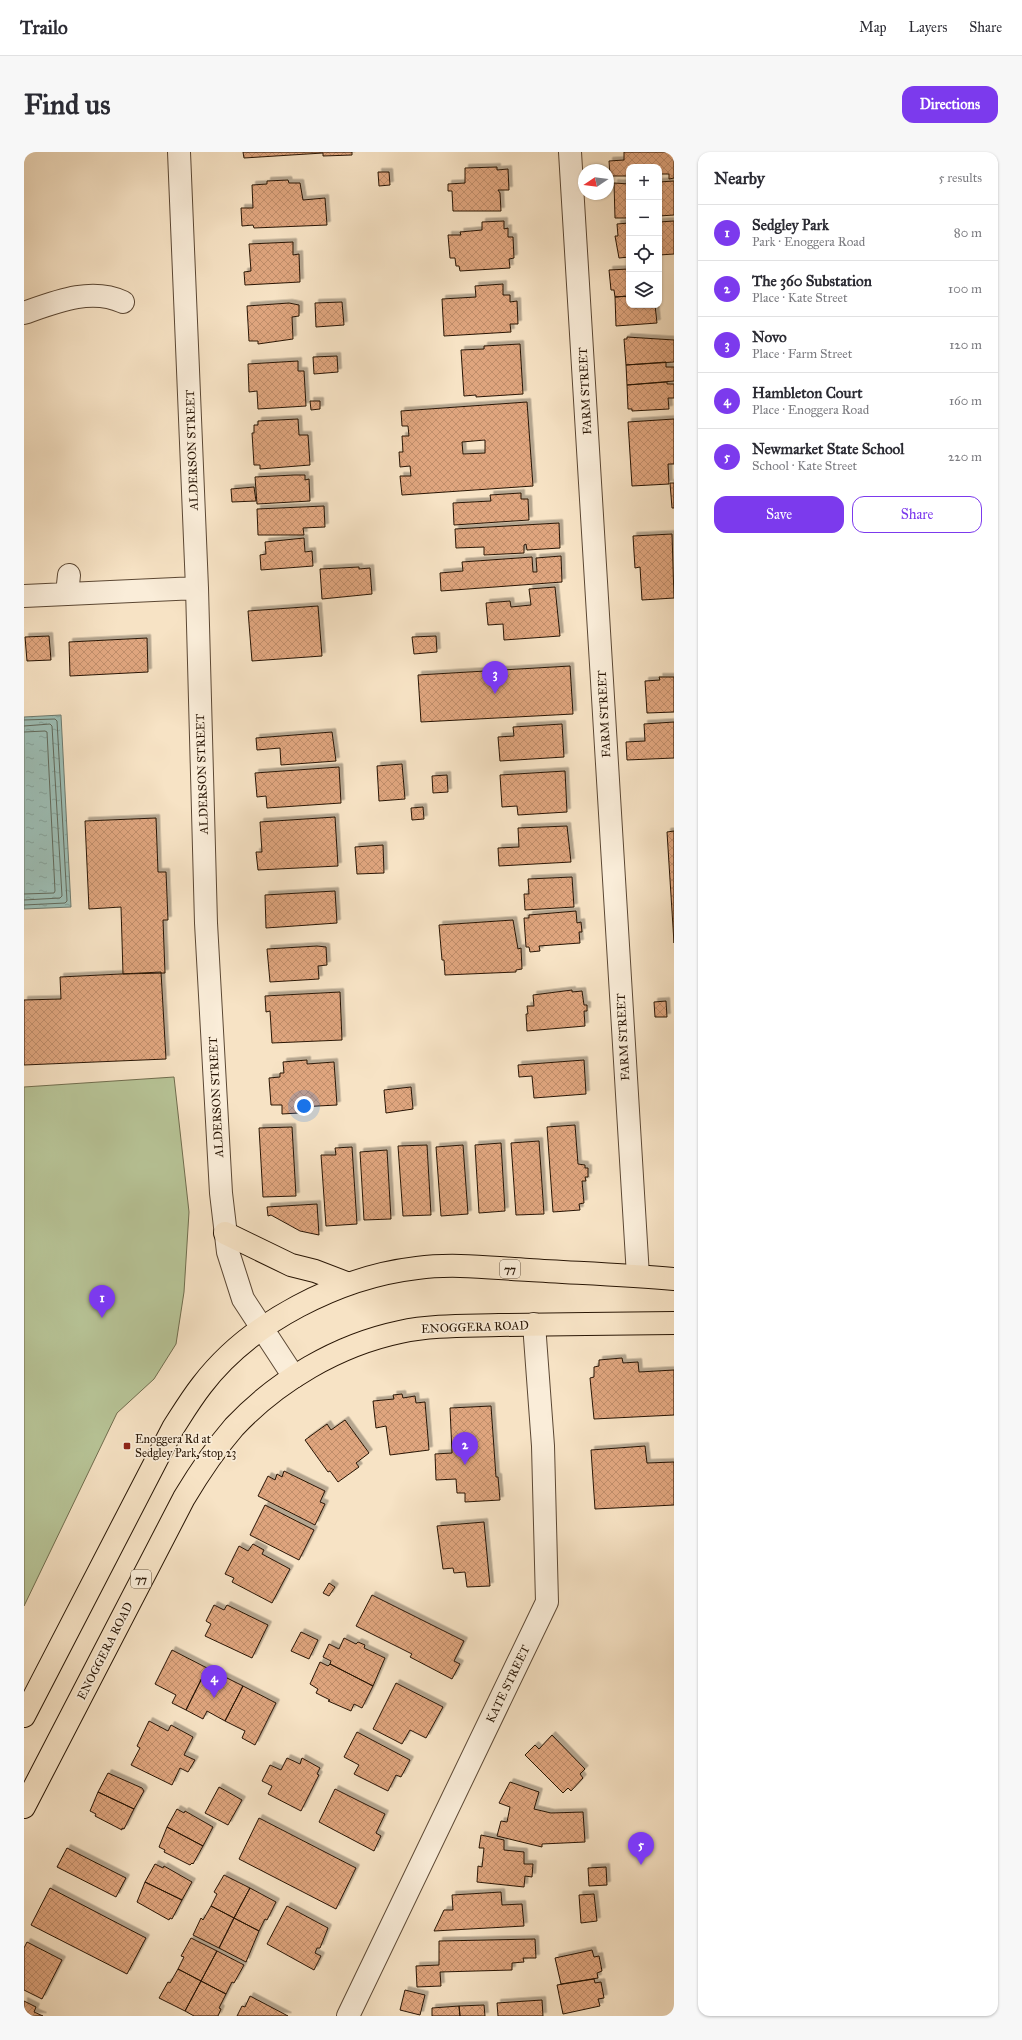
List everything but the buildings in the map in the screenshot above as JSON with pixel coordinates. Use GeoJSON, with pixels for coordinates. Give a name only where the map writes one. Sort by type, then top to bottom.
{"type":"FeatureCollection","features":[{"type":"Feature","properties":{"kind":"main road"},"geometry":{"type":"LineString","coordinates":[[225,1233],[290,1265],[315,1271],[349,1284]]}},
{"type":"Feature","properties":{"kind":"main road","name":"77"},"geometry":{"type":"LineString","coordinates":[[24,1716],[173,1428],[202,1385],[232,1354],[261,1330],[301,1305],[349,1284],[393,1272],[438,1266],[460,1265],[674,1279]]}},
{"type":"Feature","properties":{"kind":"main road","name":"ENOGGERA ROAD"},"geometry":{"type":"LineString","coordinates":[[24,1807],[166,1531],[202,1469],[235,1427],[264,1399],[294,1377],[326,1359],[356,1345],[399,1332],[441,1326],[674,1323]]}},
{"type":"Feature","properties":{"kind":"street","name":"ALDERSON STREET"},"geometry":{"type":"LineString","coordinates":[[180,152],[197,588],[206,923],[221,1193],[225,1233],[237,1286],[261,1330],[294,1377]]}},
{"type":"Feature","properties":{"kind":"street","name":"FARM STREET"},"geometry":{"type":"LineString","coordinates":[[570,152],[638,1276]]}},
{"type":"Feature","properties":{"kind":"street"},"geometry":{"type":"LineString","coordinates":[[24,313],[74,296],[112,297],[123,302]]}},
{"type":"Feature","properties":{"kind":"street"},"geometry":{"type":"LineString","coordinates":[[24,596],[68,585],[197,588]]}},
{"type":"Feature","properties":{"kind":"street","name":"KATE STREET"},"geometry":{"type":"LineString","coordinates":[[348,2016],[547,1602],[543,1446],[534,1324]]}},
{"type":"Feature","properties":{"kind":"green space"},"geometry":{"type":"Polygon","coordinates":[[[174,1077],[189,1212],[184,1292],[176,1344],[154,1379],[117,1413],[24,1606],[24,1087],[174,1077]]]}},
{"type":"Feature","properties":{"kind":"water"},"geometry":{"type":"Polygon","coordinates":[[[61,715],[71,907],[24,909],[24,717],[61,715]]]}},
{"type":"Feature","properties":{"kind":"place","name":"Novo"},"geometry":{"type":"Point","coordinates":[495,694]}},
{"type":"Feature","properties":{"kind":"place","name":"Sedgley Park"},"geometry":{"type":"Point","coordinates":[102,1318]}},
{"type":"Feature","properties":{"kind":"place","name":"Enoggera Rd at Sedgley Park, stop 23"},"geometry":{"type":"Point","coordinates":[127,1446]}},
{"type":"Feature","properties":{"kind":"place","name":"The 360 Substation"},"geometry":{"type":"Point","coordinates":[465,1465]}},
{"type":"Feature","properties":{"kind":"place","name":"Hambleton Court"},"geometry":{"type":"Point","coordinates":[214,1698]}},
{"type":"Feature","properties":{"kind":"place","name":"Newmarket State School"},"geometry":{"type":"Point","coordinates":[641,1865]}}]}
